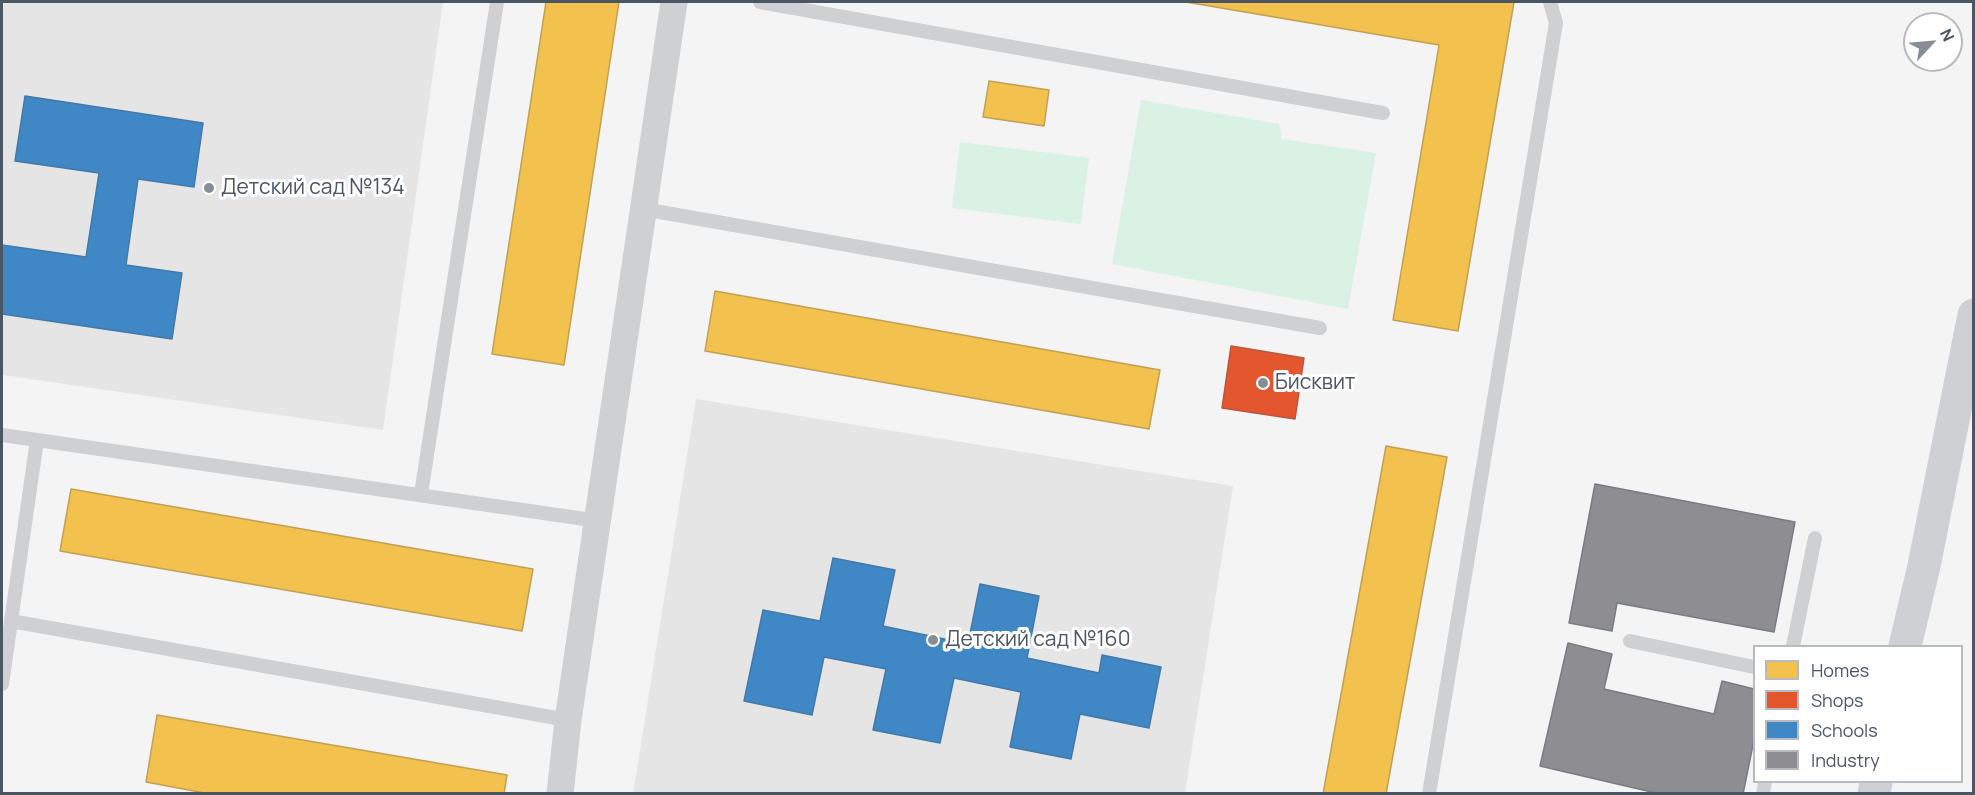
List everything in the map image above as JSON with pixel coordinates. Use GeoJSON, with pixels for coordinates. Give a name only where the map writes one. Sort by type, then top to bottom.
{"type":"FeatureCollection","features":[{"type":"Feature","properties":{"kind":"main road"},"geometry":{"type":"LineString","coordinates":[[1905,645],[1926,555],[1974,315]]}},
{"type":"Feature","properties":{"kind":"street"},"geometry":{"type":"LineString","coordinates":[[560,794],[568,720],[674,2]]}},
{"type":"Feature","properties":{"kind":"lane"},"geometry":{"type":"LineString","coordinates":[[421,494],[497,2]]}},
{"type":"Feature","properties":{"kind":"lane"},"geometry":{"type":"LineString","coordinates":[[760,2],[1383,113]]}},
{"type":"Feature","properties":{"kind":"lane"},"geometry":{"type":"LineString","coordinates":[[1429,794],[1556,23],[1550,2]]}},
{"type":"Feature","properties":{"kind":"lane"},"geometry":{"type":"LineString","coordinates":[[643,209],[1320,328]]}},
{"type":"Feature","properties":{"kind":"lane"},"geometry":{"type":"LineString","coordinates":[[2,435],[599,521]]}},
{"type":"Feature","properties":{"kind":"lane"},"geometry":{"type":"LineString","coordinates":[[2,684],[37,440]]}},
{"type":"Feature","properties":{"kind":"lane"},"geometry":{"type":"LineString","coordinates":[[1793,645],[1815,538]]}},
{"type":"Feature","properties":{"kind":"lane"},"geometry":{"type":"LineString","coordinates":[[11,621],[568,720]]}},
{"type":"Feature","properties":{"kind":"lane"},"geometry":{"type":"LineString","coordinates":[[1630,641],[1753,667]]}},
{"type":"Feature","properties":{"kind":"shaded area","name":"Детский сад №134"},"geometry":{"type":"Polygon","coordinates":[[[2,2],[443,2],[383,430],[2,375],[2,2]]]}},
{"type":"Feature","properties":{"kind":"shaded area","name":"Детский сад №160"},"geometry":{"type":"Polygon","coordinates":[[[696,399],[1233,486],[1185,793],[633,794],[696,399]]]}},
{"type":"Feature","properties":{"kind":"green space"},"geometry":{"type":"Polygon","coordinates":[[[1141,100],[1279,124],[1282,139],[1376,153],[1348,309],[1112,264],[1141,100]]]}},
{"type":"Feature","properties":{"kind":"green space"},"geometry":{"type":"Polygon","coordinates":[[[960,142],[1089,158],[1081,224],[952,208],[960,142]]]}},
{"type":"Feature","properties":{"kind":"building: Homes"},"geometry":{"type":"Polygon","coordinates":[[[546,2],[619,2],[564,365],[492,354],[546,2]]]}},
{"type":"Feature","properties":{"kind":"building: Homes"},"geometry":{"type":"Polygon","coordinates":[[[1186,2],[1514,2],[1458,331],[1393,320],[1439,45],[1186,2]]]}},
{"type":"Feature","properties":{"kind":"building: Homes"},"geometry":{"type":"Polygon","coordinates":[[[989,81],[1049,90],[1044,126],[983,117],[989,81]]]}},
{"type":"Feature","properties":{"kind":"building: Homes"},"geometry":{"type":"Polygon","coordinates":[[[715,291],[1160,370],[1149,429],[705,351],[715,291]]]}},
{"type":"Feature","properties":{"kind":"building: Homes"},"geometry":{"type":"Polygon","coordinates":[[[1386,446],[1447,457],[1386,794],[1323,794],[1386,446]]]}},
{"type":"Feature","properties":{"kind":"building: Homes"},"geometry":{"type":"Polygon","coordinates":[[[71,489],[533,569],[522,631],[60,551],[71,489]]]}},
{"type":"Feature","properties":{"kind":"building: Homes"},"geometry":{"type":"Polygon","coordinates":[[[157,715],[507,775],[504,794],[210,794],[146,782],[157,715]]]}},
{"type":"Feature","properties":{"kind":"building: Shops","name":"Бисквит"},"geometry":{"type":"Polygon","coordinates":[[[1231,346],[1304,358],[1295,419],[1222,408],[1231,346]]]}},
{"type":"Feature","properties":{"kind":"building: Schools"},"geometry":{"type":"Polygon","coordinates":[[[25,96],[203,123],[194,187],[138,179],[126,265],[182,273],[172,339],[2,314],[2,245],[86,257],[99,173],[15,161],[25,96]]]}},
{"type":"Feature","properties":{"kind":"building: Schools"},"geometry":{"type":"Polygon","coordinates":[[[833,558],[895,570],[883,626],[968,644],[980,584],[1039,596],[1027,658],[1099,673],[1102,655],[1161,667],[1149,728],[1080,714],[1071,759],[1010,747],[1021,692],[954,678],[940,743],[873,730],[886,669],[824,657],[812,715],[744,701],[763,610],[820,621],[833,558]]]}},
{"type":"Feature","properties":{"kind":"building: Industry"},"geometry":{"type":"Polygon","coordinates":[[[1595,484],[1795,522],[1774,632],[1617,603],[1612,631],[1569,623],[1595,484]]]}},
{"type":"Feature","properties":{"kind":"building: Industry"},"geometry":{"type":"Polygon","coordinates":[[[1568,643],[1612,654],[1604,689],[1714,714],[1722,681],[1753,689],[1753,745],[1743,794],[1660,794],[1540,766],[1568,643]]]}},
{"type":"Feature","properties":{"kind":"place","name":"Детский сад №134"},"geometry":{"type":"Point","coordinates":[209,188]}},
{"type":"Feature","properties":{"kind":"place","name":"Бисквит"},"geometry":{"type":"Point","coordinates":[1263,383]}},
{"type":"Feature","properties":{"kind":"place","name":"Детский сад №160"},"geometry":{"type":"Point","coordinates":[933,640]}}]}
